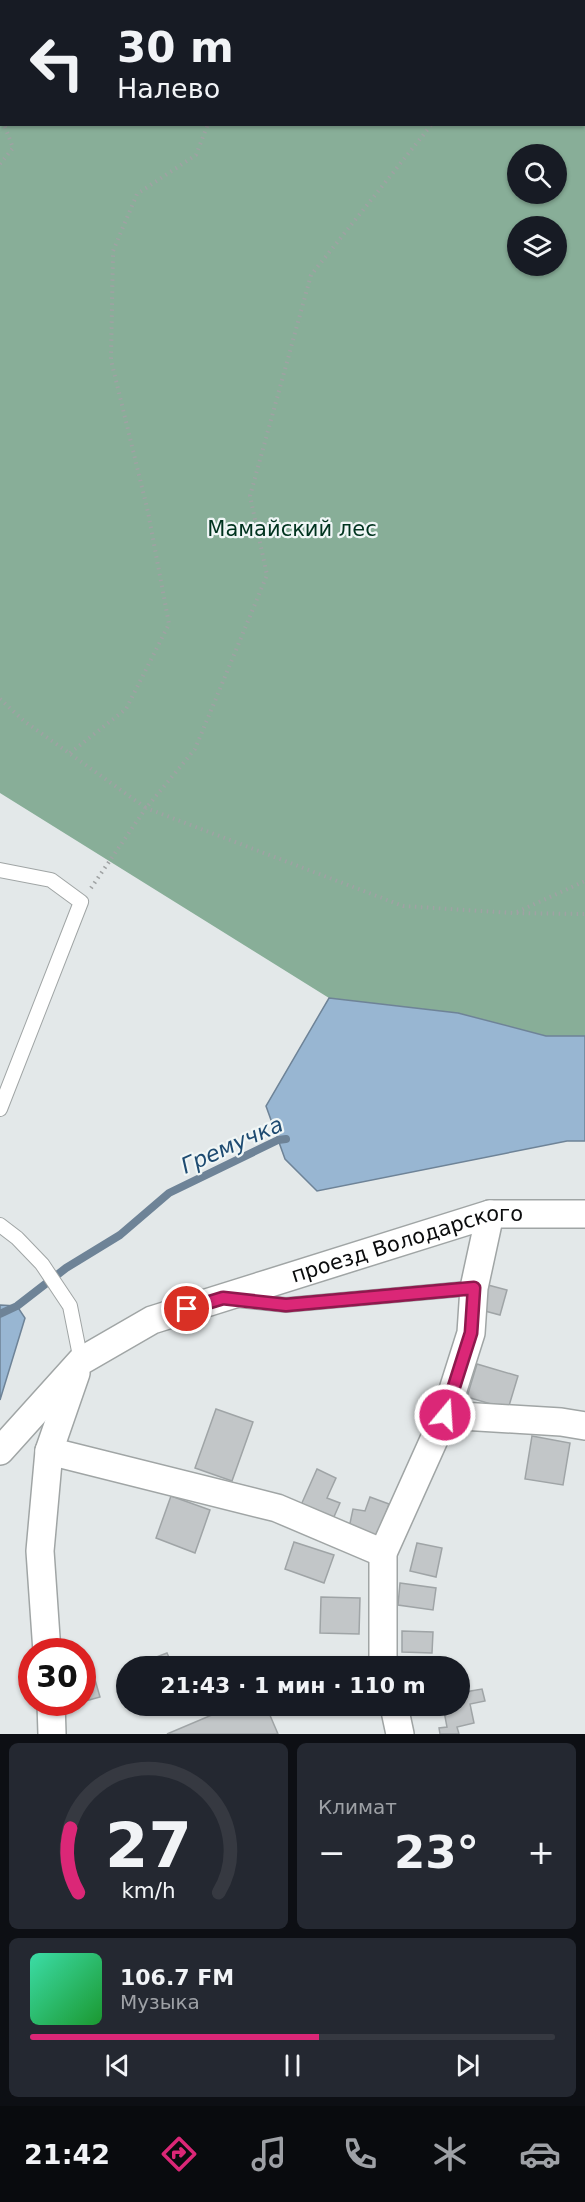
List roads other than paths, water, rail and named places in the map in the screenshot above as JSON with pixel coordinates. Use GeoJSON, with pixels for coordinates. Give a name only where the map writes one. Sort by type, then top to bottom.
{"type":"FeatureCollection","features":[{"type":"Feature","properties":{"kind":"street","name":"проезд Володарского"},"geometry":{"type":"LineString","coordinates":[[0,1451],[81,1361],[152,1320],[490,1214],[585,1214]]}},
{"type":"Feature","properties":{"kind":"street"},"geometry":{"type":"LineString","coordinates":[[383,1656],[383,1554],[445,1415],[471,1333],[474,1288],[490,1214]]}},
{"type":"Feature","properties":{"kind":"street"},"geometry":{"type":"LineString","coordinates":[[46,1638],[40,1551],[49,1451],[81,1361]]}},
{"type":"Feature","properties":{"kind":"street"},"geometry":{"type":"LineString","coordinates":[[445,1415],[561,1422],[585,1426]]}},
{"type":"Feature","properties":{"kind":"street"},"geometry":{"type":"LineString","coordinates":[[49,1451],[277,1508],[383,1554]]}},
{"type":"Feature","properties":{"kind":"street"},"geometry":{"type":"LineString","coordinates":[[51,1716],[52,1734]]}},
{"type":"Feature","properties":{"kind":"street"},"geometry":{"type":"LineString","coordinates":[[396,1716],[400,1734]]}},
{"type":"Feature","properties":{"kind":"lane"},"geometry":{"type":"LineString","coordinates":[[0,870],[51,880],[81,902],[0,1109]]}},
{"type":"Feature","properties":{"kind":"lane"},"geometry":{"type":"LineString","coordinates":[[0,1225],[42,1264],[70,1306],[81,1361]]}},
{"type":"Feature","properties":{"kind":"lane"},"geometry":{"type":"LineString","coordinates":[[223,1298],[286,1305],[474,1288]]}},
{"type":"Feature","properties":{"kind":"water"},"geometry":{"type":"Polygon","coordinates":[[[329,998],[458,1013],[546,1036],[585,1036],[585,1141],[567,1141],[317,1191],[285,1159],[266,1106],[329,998]]]}},
{"type":"Feature","properties":{"kind":"water"},"geometry":{"type":"Polygon","coordinates":[[[0,1305],[17,1306],[25,1318],[0,1400],[0,1305]]]}},
{"type":"Feature","properties":{"kind":"waterway","name":"Гремучка"},"geometry":{"type":"LineString","coordinates":[[0,1314],[17,1306],[66,1268],[120,1235],[169,1193],[278,1140],[286,1139]]}},
{"type":"Feature","properties":{"kind":"park label","name":"Мамайский лес"},"geometry":{"type":"Point","coordinates":[292,529]}}]}
